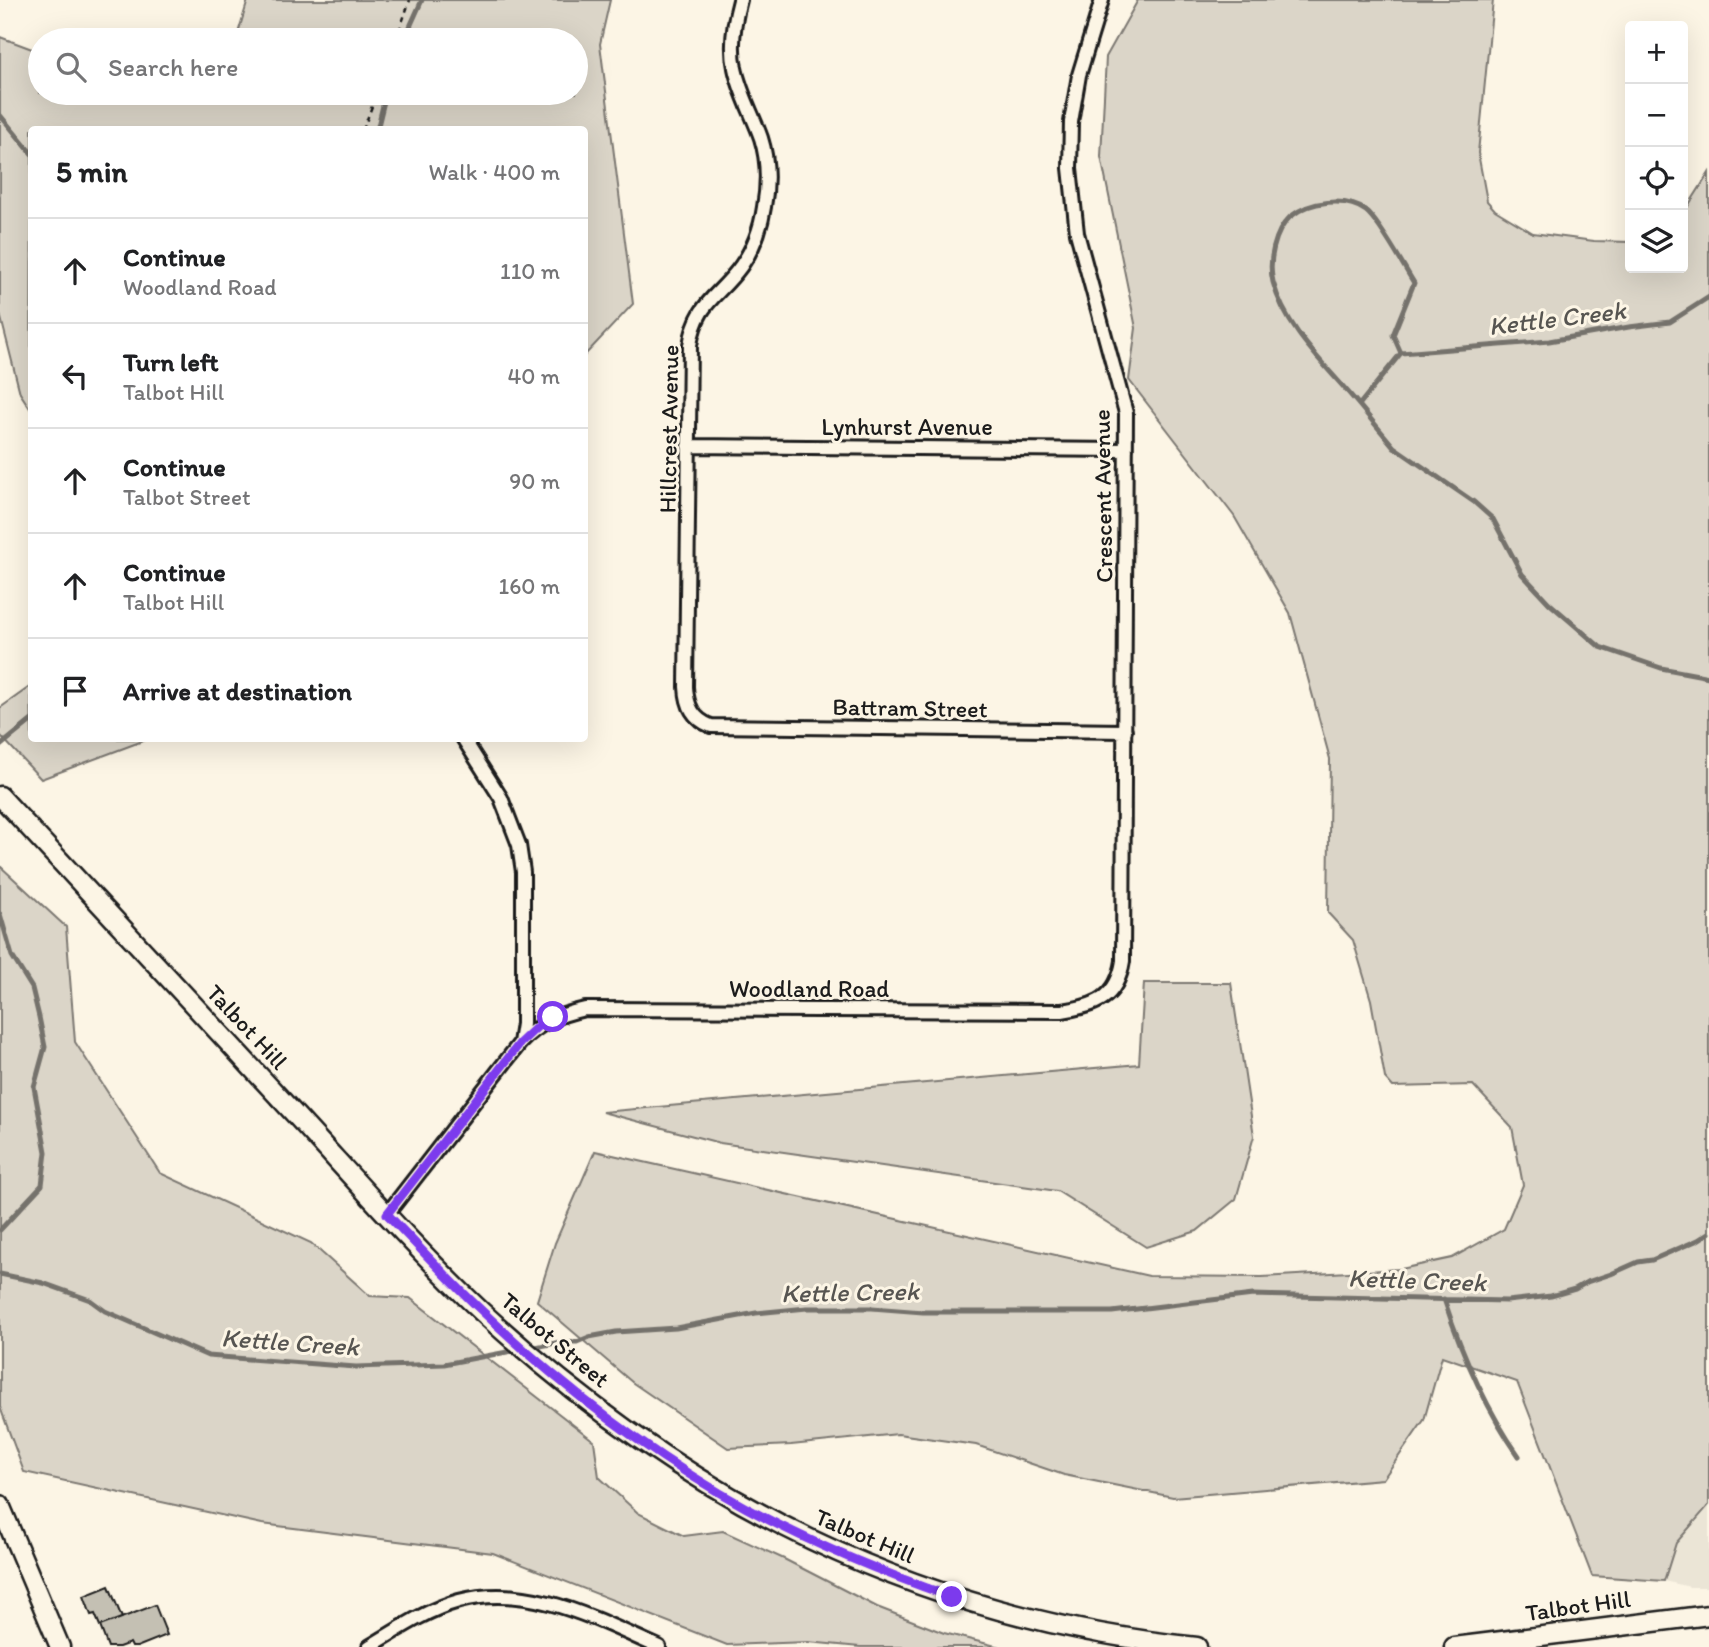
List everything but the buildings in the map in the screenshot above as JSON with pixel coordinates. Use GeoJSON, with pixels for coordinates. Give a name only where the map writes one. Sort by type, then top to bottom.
{"type":"FeatureCollection","features":[{"type":"Feature","properties":{"kind":"main road","name":"Talbot Hill"},"geometry":{"type":"LineString","coordinates":[[0,796],[387,1214],[461,1290]]}},
{"type":"Feature","properties":{"kind":"main road","name":"Talbot Street"},"geometry":{"type":"LineString","coordinates":[[461,1290],[556,1377],[620,1425]]}},
{"type":"Feature","properties":{"kind":"main road","name":"Talbot Hill"},"geometry":{"type":"LineString","coordinates":[[620,1425],[720,1493],[789,1529],[903,1580],[952,1597],[1042,1622],[1134,1640],[1197,1647]]}},
{"type":"Feature","properties":{"kind":"main road"},"geometry":{"type":"LineString","coordinates":[[0,1505],[60,1647]]}},
{"type":"Feature","properties":{"kind":"main road","name":"Talbot Hill"},"geometry":{"type":"LineString","coordinates":[[1454,1647],[1709,1615]]}},
{"type":"Feature","properties":{"kind":"street","name":"Hillcrest Avenue"},"geometry":{"type":"LineString","coordinates":[[696,718],[686,687],[690,345],[696,322],[706,302],[746,259],[764,209],[766,166],[762,142],[737,79],[733,59],[734,26],[740,0]]}},
{"type":"Feature","properties":{"kind":"street","name":"Crescent Avenue"},"geometry":{"type":"LineString","coordinates":[[1102,0],[1079,75],[1070,145],[1072,201],[1077,233],[1124,401],[1124,961],[1118,982],[1106,997]]}},
{"type":"Feature","properties":{"kind":"street","name":"Lynhurst Avenue"},"geometry":{"type":"LineString","coordinates":[[688,446],[1126,450]]}},
{"type":"Feature","properties":{"kind":"street","name":"Battram Street"},"geometry":{"type":"LineString","coordinates":[[696,718],[712,726],[1125,731]]}},
{"type":"Feature","properties":{"kind":"street"},"geometry":{"type":"LineString","coordinates":[[466,742],[501,798],[519,845],[523,886],[523,1024],[520,1043]]}},
{"type":"Feature","properties":{"kind":"street","name":"Woodland Road"},"geometry":{"type":"LineString","coordinates":[[387,1214],[520,1043],[538,1026],[553,1017],[585,1009],[1062,1011],[1085,1007],[1106,997]]}},
{"type":"Feature","properties":{"kind":"street"},"geometry":{"type":"LineString","coordinates":[[369,1647],[433,1610],[490,1595],[519,1596],[547,1602],[659,1647]]}},
{"type":"Feature","properties":{"kind":"path"},"geometry":{"type":"LineString","coordinates":[[400,28],[410,0]]}},
{"type":"Feature","properties":{"kind":"path"},"geometry":{"type":"LineString","coordinates":[[365,126],[372,105]]}},
{"type":"Feature","properties":{"kind":"shaded area"},"geometry":{"type":"Polygon","coordinates":[[[248,0],[610,0],[600,44],[633,304],[588,352],[588,126],[28,126],[28,405],[20,393],[0,314],[0,37],[28,48],[28,105],[588,105],[588,28],[240,28],[248,0]]]}},
{"type":"Feature","properties":{"kind":"shaded area"},"geometry":{"type":"Polygon","coordinates":[[[1138,0],[1493,0],[1478,153],[1487,201],[1495,210],[1533,233],[1594,241],[1625,242],[1625,273],[1688,273],[1688,206],[1709,173],[1709,1505],[1676,1543],[1664,1581],[1592,1576],[1517,1382],[1442,1356],[1424,1420],[1383,1479],[1173,1497],[1064,1475],[976,1445],[898,1434],[791,1445],[728,1448],[633,1383],[537,1301],[555,1243],[595,1151],[1149,1276],[1262,1277],[1401,1269],[1452,1258],[1504,1229],[1523,1185],[1512,1127],[1473,1085],[1393,1087],[1385,1078],[1371,1000],[1353,940],[1328,913],[1330,759],[1290,613],[1234,516],[1129,380],[1136,328],[1101,157],[1106,57],[1138,0]]]}},
{"type":"Feature","properties":{"kind":"shaded area"},"geometry":{"type":"Polygon","coordinates":[[[28,688],[28,742],[140,742],[41,779],[0,735],[0,708],[28,688]]]}},
{"type":"Feature","properties":{"kind":"shaded area"},"geometry":{"type":"Polygon","coordinates":[[[0,866],[66,927],[75,1042],[160,1173],[311,1243],[370,1296],[410,1298],[594,1441],[599,1477],[638,1513],[684,1536],[723,1531],[877,1607],[944,1633],[1000,1647],[860,1647],[808,1642],[727,1645],[493,1553],[262,1524],[24,1472],[0,1407],[0,866]]]}},
{"type":"Feature","properties":{"kind":"shaded area"},"geometry":{"type":"Polygon","coordinates":[[[1144,983],[1231,983],[1254,1136],[1236,1199],[1197,1231],[1146,1247],[1057,1191],[720,1143],[602,1112],[1139,1064],[1144,983]]]}},
{"type":"Feature","properties":{"kind":"shaded area"},"geometry":{"type":"Polygon","coordinates":[[[1709,1505],[1709,1587],[1690,1587],[1664,1581],[1676,1543],[1709,1505]]]}},
{"type":"Feature","properties":{"kind":"waterway"},"geometry":{"type":"LineString","coordinates":[[409,28],[422,0]]}},
{"type":"Feature","properties":{"kind":"waterway"},"geometry":{"type":"LineString","coordinates":[[378,126],[383,105]]}},
{"type":"Feature","properties":{"kind":"waterway"},"geometry":{"type":"LineString","coordinates":[[0,115],[28,149]]}},
{"type":"Feature","properties":{"kind":"waterway","name":"Kettle Creek"},"geometry":{"type":"LineString","coordinates":[[1359,405],[1309,348],[1279,300],[1273,282],[1272,257],[1276,239],[1290,217],[1307,207],[1328,202],[1358,206],[1371,216],[1414,283],[1393,335],[1401,353]]}},
{"type":"Feature","properties":{"kind":"waterway","name":"Kettle Creek"},"geometry":{"type":"LineString","coordinates":[[1709,297],[1670,322],[1549,341],[1401,353],[1359,405],[1394,447],[1474,502],[1493,519],[1522,574],[1549,603],[1600,647],[1661,668],[1709,677]]}},
{"type":"Feature","properties":{"kind":"waterway"},"geometry":{"type":"LineString","coordinates":[[0,746],[28,723]]}},
{"type":"Feature","properties":{"kind":"waterway"},"geometry":{"type":"LineString","coordinates":[[0,914],[12,956],[32,988],[45,1047],[34,1087],[46,1152],[42,1185],[0,1230]]}},
{"type":"Feature","properties":{"kind":"waterway","name":"Kettle Creek"},"geometry":{"type":"LineString","coordinates":[[531,1348],[560,1342],[577,1342],[616,1332],[676,1328],[756,1313],[807,1308],[872,1308],[923,1312],[1112,1312],[1253,1295],[1507,1301],[1551,1296],[1575,1289],[1638,1262],[1652,1260],[1709,1233]]}},
{"type":"Feature","properties":{"kind":"waterway","name":"Kettle Creek"},"geometry":{"type":"LineString","coordinates":[[0,1274],[43,1283],[90,1300],[105,1311],[208,1356],[356,1367],[444,1364],[518,1350]]}},
{"type":"Feature","properties":{"kind":"waterway"},"geometry":{"type":"LineString","coordinates":[[1444,1299],[1476,1380],[1519,1456]]}},
{"type":"Feature","properties":{"kind":"route"},"geometry":{"type":"LineString","coordinates":[[553,1017],[538,1026],[520,1043],[387,1214],[479,1309],[537,1361],[668,1459],[720,1493],[789,1529],[861,1563],[952,1597]]}}]}
